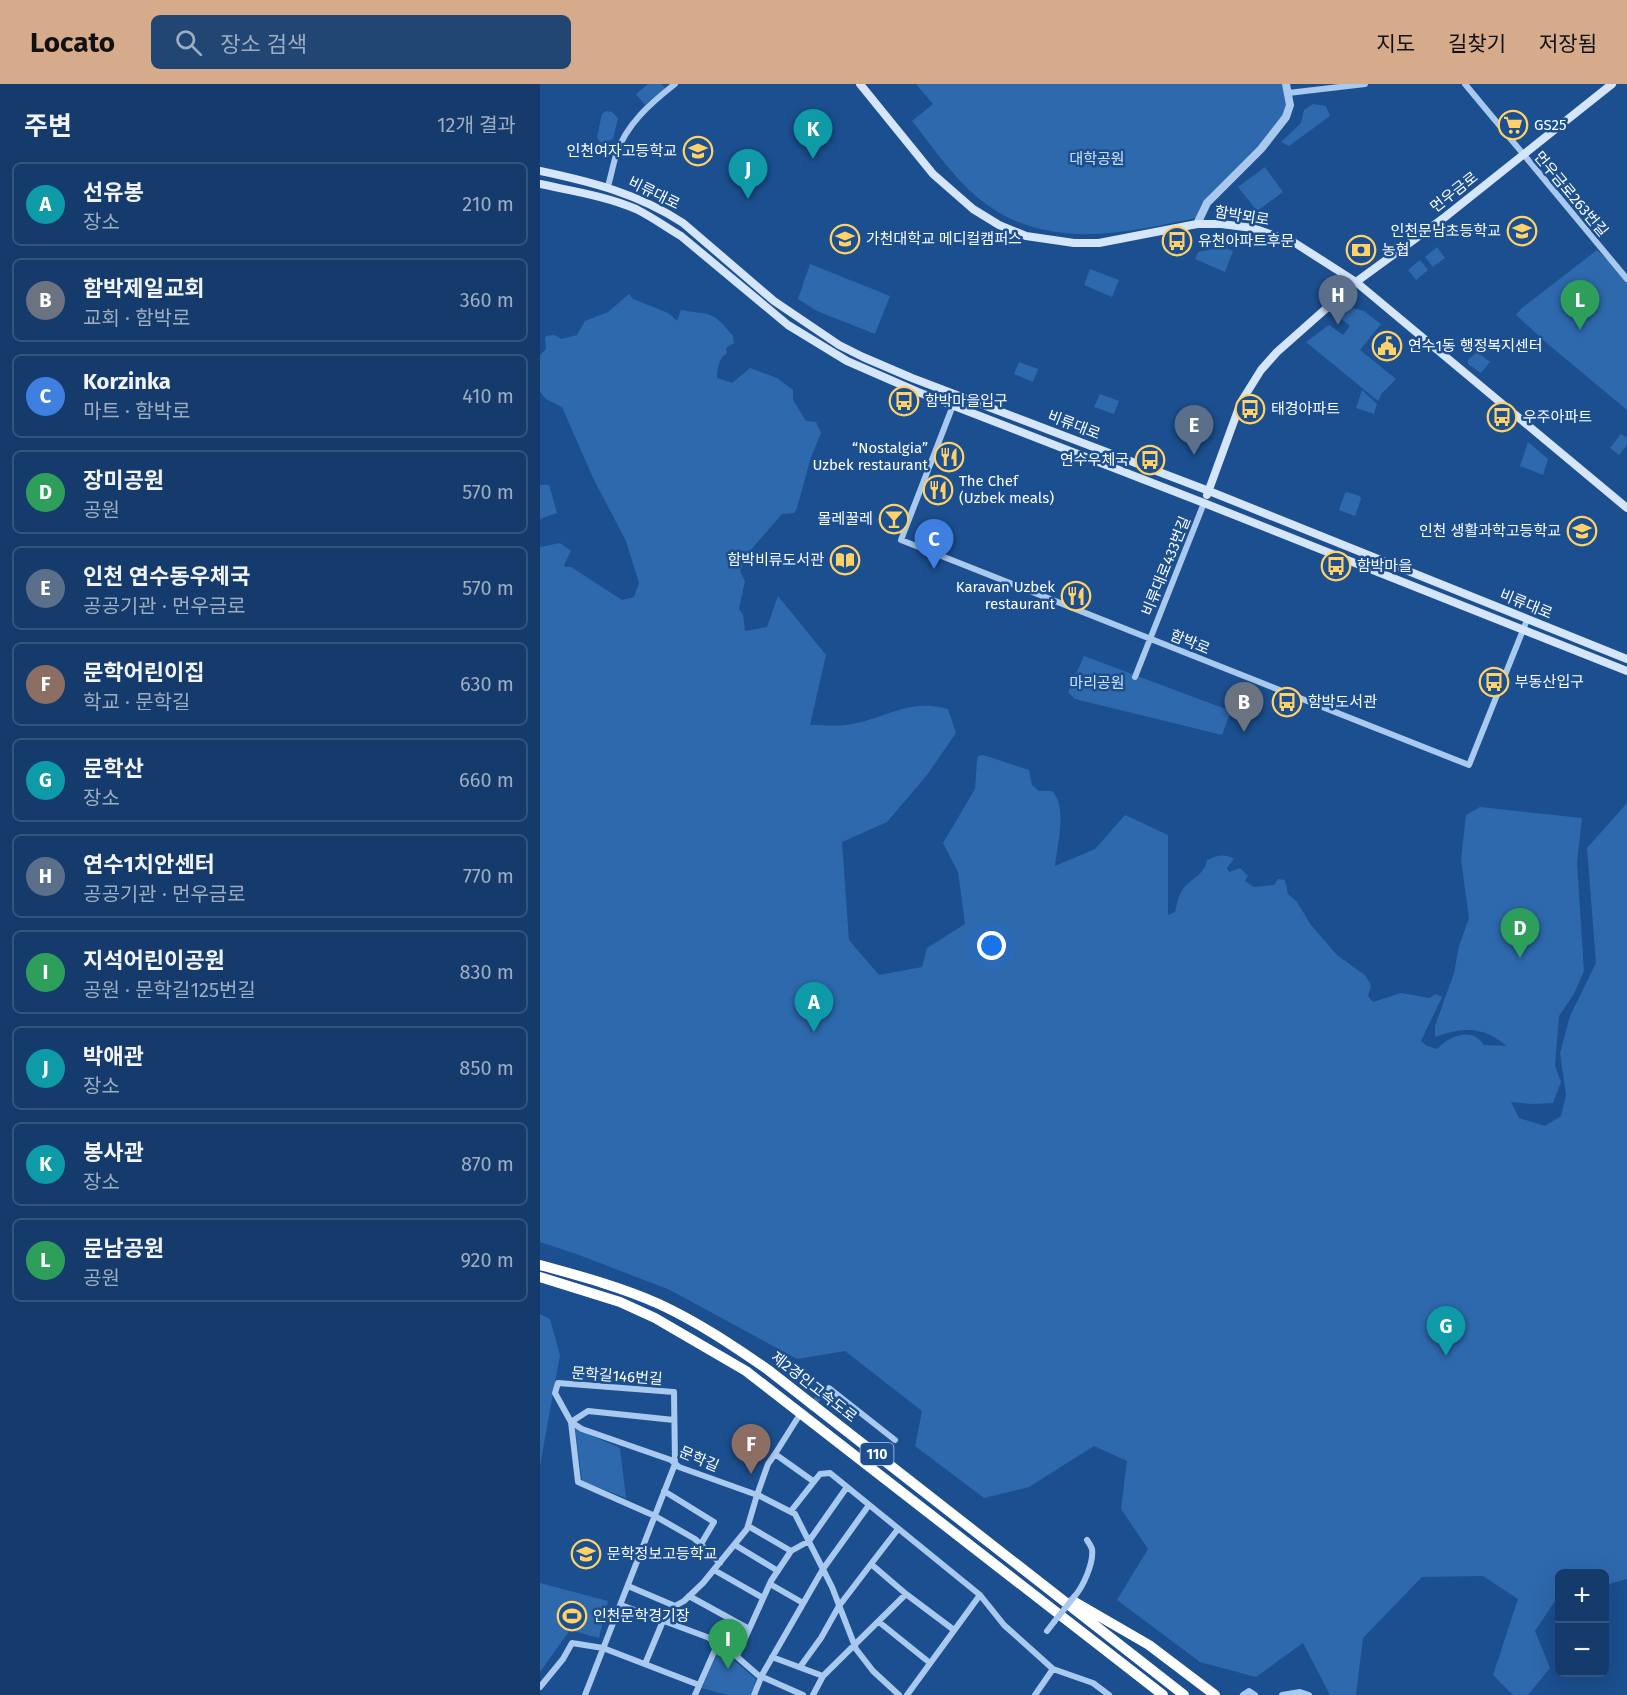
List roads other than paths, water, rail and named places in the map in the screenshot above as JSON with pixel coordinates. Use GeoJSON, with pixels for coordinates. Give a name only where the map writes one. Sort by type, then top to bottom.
{"type":"FeatureCollection","features":[{"type":"Feature","properties":{"kind":"highway","name":"제2경인고속도로"},"geometry":{"type":"LineString","coordinates":[[540,1264],[624,1290],[658,1304],[725,1340],[767,1369],[1184,1695]]}},
{"type":"Feature","properties":{"kind":"highway","name":"제2경인고속도로"},"geometry":{"type":"LineString","coordinates":[[540,1277],[602,1296],[656,1318],[746,1371],[1161,1695]]}},
{"type":"Feature","properties":{"kind":"highway"},"geometry":{"type":"LineString","coordinates":[[1044,1585],[1149,1645],[1215,1695]]}},
{"type":"Feature","properties":{"kind":"main road","name":"함박뫼로"},"geometry":{"type":"LineString","coordinates":[[860,84],[933,174],[973,209],[999,225],[1026,236],[1049,241],[1099,243],[1197,224],[1221,224],[1254,228],[1295,243],[1356,282],[1627,508]]}},
{"type":"Feature","properties":{"kind":"main road","name":"먼우금로"},"geometry":{"type":"LineString","coordinates":[[1204,503],[1237,411],[1249,387],[1277,352],[1356,282],[1445,217],[1612,84]]}},
{"type":"Feature","properties":{"kind":"main road","name":"비류대로"},"geometry":{"type":"LineString","coordinates":[[540,171],[608,186],[645,201],[683,223],[774,301],[839,345],[912,378],[1209,491],[1627,659]]}},
{"type":"Feature","properties":{"kind":"main road","name":"비류대로"},"geometry":{"type":"LineString","coordinates":[[540,184],[605,198],[636,210],[681,236],[762,306],[847,361],[953,406],[1627,671]]}},
{"type":"Feature","properties":{"kind":"street"},"geometry":{"type":"LineString","coordinates":[[608,186],[616,153],[629,129],[647,106],[675,84]]}},
{"type":"Feature","properties":{"kind":"street"},"geometry":{"type":"LineString","coordinates":[[1197,224],[1207,203],[1261,149],[1286,117],[1290,105],[1286,84]]}},
{"type":"Feature","properties":{"kind":"street"},"geometry":{"type":"LineString","coordinates":[[1288,93],[1365,84]]}},
{"type":"Feature","properties":{"kind":"street","name":"먼우금로263번길"},"geometry":{"type":"LineString","coordinates":[[1465,84],[1625,278]]}},
{"type":"Feature","properties":{"kind":"street","name":"함박로"},"geometry":{"type":"LineString","coordinates":[[957,395],[901,540],[1469,765],[1527,620]]}},
{"type":"Feature","properties":{"kind":"street","name":"비류대로433번길"},"geometry":{"type":"LineString","coordinates":[[1135,677],[1204,503]]}},
{"type":"Feature","properties":{"kind":"street","name":"문학길146번길"},"geometry":{"type":"LineString","coordinates":[[571,1422],[555,1393],[558,1383],[674,1392],[675,1464]]}},
{"type":"Feature","properties":{"kind":"street"},"geometry":{"type":"LineString","coordinates":[[822,1394],[828,1388],[895,1440]]}},
{"type":"Feature","properties":{"kind":"street"},"geometry":{"type":"LineString","coordinates":[[674,1420],[588,1411],[571,1422],[578,1482],[655,1516],[701,1544],[720,1563]]}},
{"type":"Feature","properties":{"kind":"street"},"geometry":{"type":"LineString","coordinates":[[645,1664],[675,1606],[689,1596],[714,1570],[748,1526],[768,1464],[797,1419]]}},
{"type":"Feature","properties":{"kind":"street","name":"문학길"},"geometry":{"type":"LineString","coordinates":[[571,1422],[608,1439],[671,1460],[675,1464],[757,1495],[791,1511]]}},
{"type":"Feature","properties":{"kind":"street"},"geometry":{"type":"LineString","coordinates":[[775,1454],[813,1481]]}},
{"type":"Feature","properties":{"kind":"street"},"geometry":{"type":"LineString","coordinates":[[585,1695],[675,1464]]}},
{"type":"Feature","properties":{"kind":"street"},"geometry":{"type":"LineString","coordinates":[[900,1695],[873,1671],[855,1646],[823,1569],[795,1514],[791,1511],[820,1474],[830,1473],[980,1595],[1004,1625],[1053,1670],[1093,1683],[1109,1695]]}},
{"type":"Feature","properties":{"kind":"street"},"geometry":{"type":"LineString","coordinates":[[737,1656],[770,1584],[791,1551],[809,1541],[847,1487]]}},
{"type":"Feature","properties":{"kind":"street"},"geometry":{"type":"LineString","coordinates":[[664,1491],[714,1522],[701,1544]]}},
{"type":"Feature","properties":{"kind":"street"},"geometry":{"type":"LineString","coordinates":[[754,1695],[761,1677],[823,1569],[869,1505]]}},
{"type":"Feature","properties":{"kind":"street"},"geometry":{"type":"LineString","coordinates":[[748,1526],[791,1551]]}},
{"type":"Feature","properties":{"kind":"street"},"geometry":{"type":"LineString","coordinates":[[800,1667],[822,1638],[839,1606],[898,1529]]}},
{"type":"Feature","properties":{"kind":"street"},"geometry":{"type":"LineString","coordinates":[[1047,1631],[1083,1586],[1092,1549],[1087,1540]]}},
{"type":"Feature","properties":{"kind":"street"},"geometry":{"type":"LineString","coordinates":[[735,1545],[778,1571]]}},
{"type":"Feature","properties":{"kind":"street"},"geometry":{"type":"LineString","coordinates":[[871,1564],[954,1630]]}},
{"type":"Feature","properties":{"kind":"street"},"geometry":{"type":"LineString","coordinates":[[714,1570],[763,1598]]}},
{"type":"Feature","properties":{"kind":"street"},"geometry":{"type":"LineString","coordinates":[[770,1584],[803,1603]]}},
{"type":"Feature","properties":{"kind":"street"},"geometry":{"type":"LineString","coordinates":[[628,1586],[675,1606]]}},
{"type":"Feature","properties":{"kind":"street"},"geometry":{"type":"LineString","coordinates":[[813,1695],[823,1677],[906,1593]]}},
{"type":"Feature","properties":{"kind":"street"},"geometry":{"type":"LineString","coordinates":[[907,1695],[980,1595]]}},
{"type":"Feature","properties":{"kind":"street"},"geometry":{"type":"LineString","coordinates":[[689,1596],[749,1629]]}},
{"type":"Feature","properties":{"kind":"street"},"geometry":{"type":"LineString","coordinates":[[621,1605],[718,1643],[761,1677],[803,1695]]}},
{"type":"Feature","properties":{"kind":"street"},"geometry":{"type":"LineString","coordinates":[[879,1622],[930,1663]]}},
{"type":"Feature","properties":{"kind":"street"},"geometry":{"type":"LineString","coordinates":[[540,1687],[563,1659],[572,1642],[603,1648],[699,1685]]}},
{"type":"Feature","properties":{"kind":"street"},"geometry":{"type":"LineString","coordinates":[[695,1695],[718,1643]]}},
{"type":"Feature","properties":{"kind":"street"},"geometry":{"type":"LineString","coordinates":[[772,1657],[823,1677]]}},
{"type":"Feature","properties":{"kind":"street"},"geometry":{"type":"LineString","coordinates":[[1035,1695],[1053,1670]]}},
{"type":"Feature","properties":{"kind":"street"},"geometry":{"type":"LineString","coordinates":[[1243,1695],[1249,1691],[1255,1695]]}},
{"type":"Feature","properties":{"kind":"street"},"geometry":{"type":"LineString","coordinates":[[1282,1695],[1300,1692],[1309,1695]]}},
{"type":"Feature","properties":{"kind":"tunnel"},"geometry":{"type":"LineString","coordinates":[[802,1415],[822,1394]]}},
{"type":"Feature","properties":{"kind":"place","name":"GS25"},"geometry":{"type":"Point","coordinates":[1513,125]}},
{"type":"Feature","properties":{"kind":"place","name":"인천여자고등학교"},"geometry":{"type":"Point","coordinates":[698,151]}},
{"type":"Feature","properties":{"kind":"place","name":"봉사관"},"geometry":{"type":"Point","coordinates":[813,159]}},
{"type":"Feature","properties":{"kind":"place","name":"박애관"},"geometry":{"type":"Point","coordinates":[748,199]}},
{"type":"Feature","properties":{"kind":"place","name":"인천문남초등학교"},"geometry":{"type":"Point","coordinates":[1522,231]}},
{"type":"Feature","properties":{"kind":"place","name":"가천대학교 메디컬캠퍼스"},"geometry":{"type":"Point","coordinates":[845,239]}},
{"type":"Feature","properties":{"kind":"place","name":"유천아파트후문"},"geometry":{"type":"Point","coordinates":[1177,241]}},
{"type":"Feature","properties":{"kind":"place","name":"농협"},"geometry":{"type":"Point","coordinates":[1361,250]}},
{"type":"Feature","properties":{"kind":"place","name":"연수1치안센터"},"geometry":{"type":"Point","coordinates":[1338,325]}},
{"type":"Feature","properties":{"kind":"place","name":"문남공원"},"geometry":{"type":"Point","coordinates":[1580,330]}},
{"type":"Feature","properties":{"kind":"place","name":"연수1동 행정복지센터"},"geometry":{"type":"Point","coordinates":[1387,346]}},
{"type":"Feature","properties":{"kind":"place","name":"함박마을입구"},"geometry":{"type":"Point","coordinates":[904,401]}},
{"type":"Feature","properties":{"kind":"place","name":"태경아파트"},"geometry":{"type":"Point","coordinates":[1250,409]}},
{"type":"Feature","properties":{"kind":"place","name":"우주아파트"},"geometry":{"type":"Point","coordinates":[1502,417]}},
{"type":"Feature","properties":{"kind":"place","name":"인천 연수동우체국"},"geometry":{"type":"Point","coordinates":[1194,455]}},
{"type":"Feature","properties":{"kind":"place","name":"“Nostalgia” Uzbek restaurant"},"geometry":{"type":"Point","coordinates":[949,457]}},
{"type":"Feature","properties":{"kind":"place","name":"연수우체국"},"geometry":{"type":"Point","coordinates":[1150,460]}},
{"type":"Feature","properties":{"kind":"place","name":"The Chef (Uzbek meals)"},"geometry":{"type":"Point","coordinates":[938,490]}},
{"type":"Feature","properties":{"kind":"place","name":"몰레꿀레"},"geometry":{"type":"Point","coordinates":[894,519]}},
{"type":"Feature","properties":{"kind":"place","name":"인천 생활과학고등학교"},"geometry":{"type":"Point","coordinates":[1582,531]}},
{"type":"Feature","properties":{"kind":"place","name":"함박비류도서관"},"geometry":{"type":"Point","coordinates":[845,560]}},
{"type":"Feature","properties":{"kind":"place","name":"함박마을"},"geometry":{"type":"Point","coordinates":[1336,566]}},
{"type":"Feature","properties":{"kind":"place","name":"Korzinka"},"geometry":{"type":"Point","coordinates":[934,569]}},
{"type":"Feature","properties":{"kind":"place","name":"Karavan Uzbek restaurant"},"geometry":{"type":"Point","coordinates":[1076,596]}},
{"type":"Feature","properties":{"kind":"place","name":"부동산입구"},"geometry":{"type":"Point","coordinates":[1494,682]}},
{"type":"Feature","properties":{"kind":"place","name":"함박도서관"},"geometry":{"type":"Point","coordinates":[1287,702]}},
{"type":"Feature","properties":{"kind":"place","name":"함박제일교회"},"geometry":{"type":"Point","coordinates":[1244,732]}},
{"type":"Feature","properties":{"kind":"place","name":"장미공원"},"geometry":{"type":"Point","coordinates":[1520,958]}},
{"type":"Feature","properties":{"kind":"place","name":"선유봉"},"geometry":{"type":"Point","coordinates":[814,1032]}},
{"type":"Feature","properties":{"kind":"place","name":"문학산"},"geometry":{"type":"Point","coordinates":[1446,1356]}},
{"type":"Feature","properties":{"kind":"place","name":"문학어린이집"},"geometry":{"type":"Point","coordinates":[751,1474]}},
{"type":"Feature","properties":{"kind":"place","name":"문학정보고등학교"},"geometry":{"type":"Point","coordinates":[586,1554]}},
{"type":"Feature","properties":{"kind":"place","name":"인천문학경기장"},"geometry":{"type":"Point","coordinates":[572,1616]}},
{"type":"Feature","properties":{"kind":"place","name":"지석어린이공원"},"geometry":{"type":"Point","coordinates":[728,1669]}},
{"type":"Feature","properties":{"kind":"park label","name":"대학공원"},"geometry":{"type":"Point","coordinates":[1097,159]}},
{"type":"Feature","properties":{"kind":"park label","name":"마리공원"},"geometry":{"type":"Point","coordinates":[1097,683]}}]}
